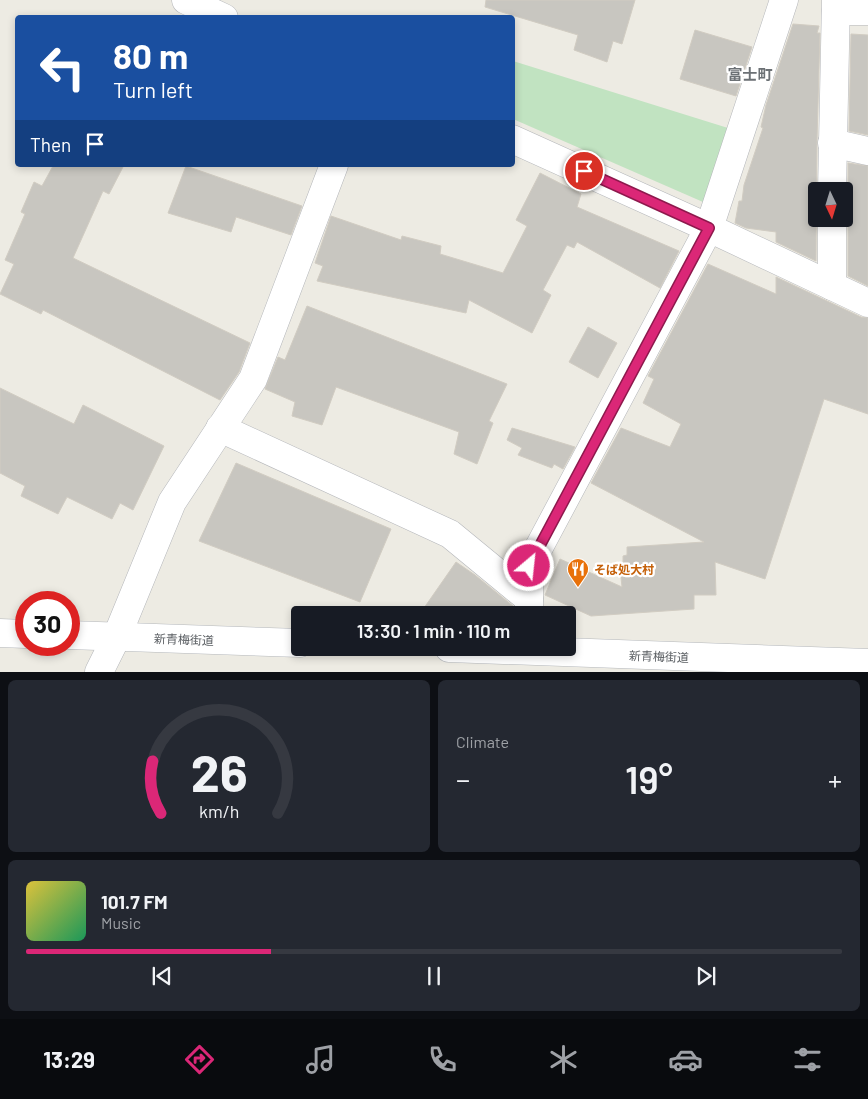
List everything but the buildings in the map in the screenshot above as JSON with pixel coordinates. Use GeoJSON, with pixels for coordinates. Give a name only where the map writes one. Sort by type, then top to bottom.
{"type":"FeatureCollection","features":[{"type":"Feature","properties":{"kind":"street"},"geometry":{"type":"LineString","coordinates":[[186,0],[218,15]]}},
{"type":"Feature","properties":{"kind":"street"},"geometry":{"type":"LineString","coordinates":[[229,15],[234,0]]}},
{"type":"Feature","properties":{"kind":"street"},"geometry":{"type":"LineString","coordinates":[[529,606],[529,566],[709,228],[784,0]]}},
{"type":"Feature","properties":{"kind":"street"},"geometry":{"type":"LineString","coordinates":[[832,182],[836,6],[868,11]]}},
{"type":"Feature","properties":{"kind":"street"},"geometry":{"type":"LineString","coordinates":[[515,140],[709,228],[868,303]]}},
{"type":"Feature","properties":{"kind":"street"},"geometry":{"type":"LineString","coordinates":[[832,143],[868,151]]}},
{"type":"Feature","properties":{"kind":"street"},"geometry":{"type":"LineString","coordinates":[[99,672],[117,636],[172,502],[252,379],[333,167]]}},
{"type":"Feature","properties":{"kind":"street"},"geometry":{"type":"LineString","coordinates":[[832,228],[832,286]]}},
{"type":"Feature","properties":{"kind":"street"},"geometry":{"type":"LineString","coordinates":[[220,428],[450,534],[528,606]]}},
{"type":"Feature","properties":{"kind":"street"},"geometry":{"type":"LineString","coordinates":[[0,633],[15,634]]}},
{"type":"Feature","properties":{"kind":"street","name":"新青梅街道"},"geometry":{"type":"LineString","coordinates":[[80,635],[291,642]]}},
{"type":"Feature","properties":{"kind":"street","name":"新青梅街道"},"geometry":{"type":"LineString","coordinates":[[571,656],[612,663],[868,663]]}},
{"type":"Feature","properties":{"kind":"green space"},"geometry":{"type":"Polygon","coordinates":[[[515,62],[728,128],[703,202],[515,120],[515,62]]]}},
{"type":"Feature","properties":{"kind":"place","name":"そば処大村"},"geometry":{"type":"Point","coordinates":[578,588]}},
{"type":"Feature","properties":{"kind":"district","name":"富士町"},"geometry":{"type":"Point","coordinates":[750,74]}},
{"type":"Feature","properties":{"kind":"route"},"geometry":{"type":"LineString","coordinates":[[529,566],[709,228],[584,171]]}}]}
